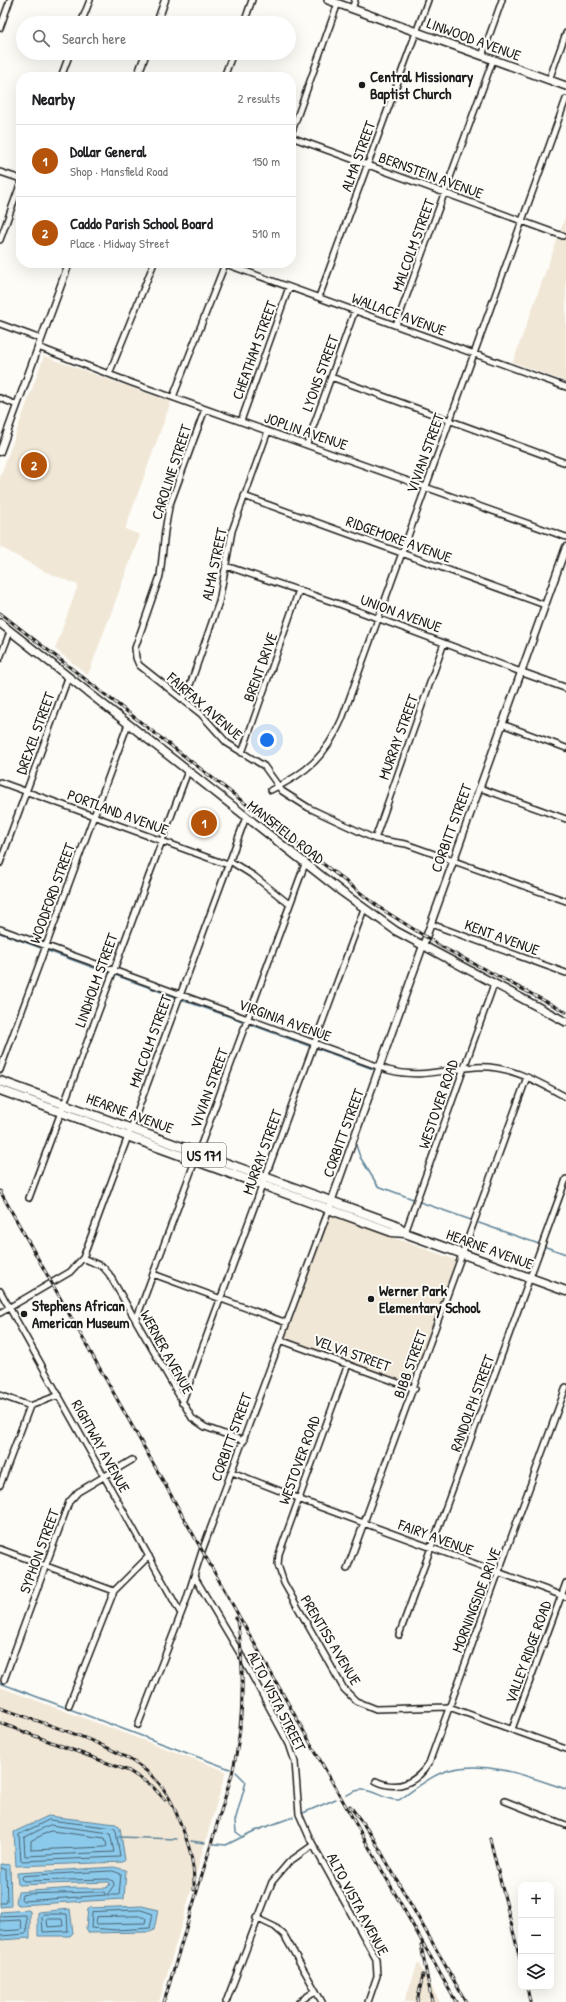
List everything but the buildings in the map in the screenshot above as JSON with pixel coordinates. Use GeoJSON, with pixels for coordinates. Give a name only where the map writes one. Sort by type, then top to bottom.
{"type":"FeatureCollection","features":[{"type":"Feature","properties":{"kind":"main road","name":"LINWOOD AVENUE"},"geometry":{"type":"LineString","coordinates":[[328,0],[566,86]]}},
{"type":"Feature","properties":{"kind":"main road","name":"MANSFIELD ROAD"},"geometry":{"type":"LineString","coordinates":[[0,624],[364,909],[423,947],[566,1022]]}},
{"type":"Feature","properties":{"kind":"main road","name":"HEARNE AVENUE"},"geometry":{"type":"LineString","coordinates":[[0,1081],[62,1108]]}},
{"type":"Feature","properties":{"kind":"main road","name":"HEARNE AVENUE"},"geometry":{"type":"LineString","coordinates":[[0,1090],[62,1108],[330,1205],[398,1226],[405,1233],[566,1291]]}},
{"type":"Feature","properties":{"kind":"street"},"geometry":{"type":"LineString","coordinates":[[0,28],[10,0]]}},
{"type":"Feature","properties":{"kind":"street"},"geometry":{"type":"LineString","coordinates":[[84,16],[90,0]]}},
{"type":"Feature","properties":{"kind":"street"},"geometry":{"type":"LineString","coordinates":[[159,16],[165,0]]}},
{"type":"Feature","properties":{"kind":"street"},"geometry":{"type":"LineString","coordinates":[[246,16],[252,0]]}},
{"type":"Feature","properties":{"kind":"street"},"geometry":{"type":"LineString","coordinates":[[352,9],[355,0]]}},
{"type":"Feature","properties":{"kind":"street","name":"ALMA STREET"},"geometry":{"type":"LineString","coordinates":[[319,298],[428,0]]}},
{"type":"Feature","properties":{"kind":"street"},"geometry":{"type":"LineString","coordinates":[[482,56],[502,0]]}},
{"type":"Feature","properties":{"kind":"street"},"geometry":{"type":"LineString","coordinates":[[296,122],[338,3]]}},
{"type":"Feature","properties":{"kind":"street"},"geometry":{"type":"LineString","coordinates":[[549,80],[566,32]]}},
{"type":"Feature","properties":{"kind":"street"},"geometry":{"type":"LineString","coordinates":[[63,72],[67,60]]}},
{"type":"Feature","properties":{"kind":"street"},"geometry":{"type":"LineString","coordinates":[[139,72],[143,60]]}},
{"type":"Feature","properties":{"kind":"street"},"geometry":{"type":"LineString","coordinates":[[226,72],[230,60]]}},
{"type":"Feature","properties":{"kind":"street","name":"MALCOLM STREET"},"geometry":{"type":"LineString","coordinates":[[396,325],[493,60]]}},
{"type":"Feature","properties":{"kind":"street","name":"VIVIAN STREET"},"geometry":{"type":"LineString","coordinates":[[271,790],[294,779],[311,766],[330,744],[342,719],[566,99]]}},
{"type":"Feature","properties":{"kind":"street","name":"BERNSTEIN AVENUE"},"geometry":{"type":"LineString","coordinates":[[296,138],[563,236]]}},
{"type":"Feature","properties":{"kind":"street"},"geometry":{"type":"LineString","coordinates":[[0,172],[16,179]]}},
{"type":"Feature","properties":{"kind":"street"},"geometry":{"type":"LineString","coordinates":[[0,240],[16,195]]}},
{"type":"Feature","properties":{"kind":"street"},"geometry":{"type":"LineString","coordinates":[[0,452],[67,268]]}},
{"type":"Feature","properties":{"kind":"street"},"geometry":{"type":"LineString","coordinates":[[109,374],[152,268]]}},
{"type":"Feature","properties":{"kind":"street"},"geometry":{"type":"LineString","coordinates":[[173,397],[222,268]]}},
{"type":"Feature","properties":{"kind":"street","name":"WALLACE AVENUE"},"geometry":{"type":"LineString","coordinates":[[237,268],[566,387]]}},
{"type":"Feature","properties":{"kind":"street","name":"CHEATHAM STREET"},"geometry":{"type":"LineString","coordinates":[[241,422],[289,287]]}},
{"type":"Feature","properties":{"kind":"street","name":"LYONS STREET"},"geometry":{"type":"LineString","coordinates":[[307,444],[355,310]]}},
{"type":"Feature","properties":{"kind":"street"},"geometry":{"type":"LineString","coordinates":[[0,324],[41,339]]}},
{"type":"Feature","properties":{"kind":"street","name":"JOPLIN AVENUE"},"geometry":{"type":"LineString","coordinates":[[38,347],[241,422],[307,444],[566,537]]}},
{"type":"Feature","properties":{"kind":"street"},"geometry":{"type":"LineString","coordinates":[[331,377],[566,463]]}},
{"type":"Feature","properties":{"kind":"street"},"geometry":{"type":"LineString","coordinates":[[0,398],[18,404]]}},
{"type":"Feature","properties":{"kind":"street","name":"CAROLINE STREET"},"geometry":{"type":"LineString","coordinates":[[136,658],[137,643],[162,570],[165,531],[169,507],[205,409]]}},
{"type":"Feature","properties":{"kind":"street","name":"ALMA STREET"},"geometry":{"type":"LineString","coordinates":[[183,700],[219,602],[231,536],[268,431]]}},
{"type":"Feature","properties":{"kind":"street","name":"RIDGEMORE AVENUE"},"geometry":{"type":"LineString","coordinates":[[244,496],[545,605]]}},
{"type":"Feature","properties":{"kind":"street","name":"CORBITT STREET"},"geometry":{"type":"LineString","coordinates":[[138,1725],[330,1205],[566,547]]}},
{"type":"Feature","properties":{"kind":"street","name":"UNION AVENUE"},"geometry":{"type":"LineString","coordinates":[[226,566],[378,618],[566,688]]}},
{"type":"Feature","properties":{"kind":"street","name":"BRENT DRIVE"},"geometry":{"type":"LineString","coordinates":[[242,752],[299,590]]}},
{"type":"Feature","properties":{"kind":"street"},"geometry":{"type":"LineString","coordinates":[[0,658],[10,632]]}},
{"type":"Feature","properties":{"kind":"street","name":"MURRAY STREET"},"geometry":{"type":"LineString","coordinates":[[374,838],[444,643]]}},
{"type":"Feature","properties":{"kind":"street","name":"FAIRFAX AVENUE"},"geometry":{"type":"LineString","coordinates":[[136,658],[139,665],[209,722],[222,739],[264,766],[279,786],[293,798],[321,815],[374,838],[406,844],[566,901]]}},
{"type":"Feature","properties":{"kind":"street","name":"DREXEL STREET"},"geometry":{"type":"LineString","coordinates":[[0,864],[68,678]]}},
{"type":"Feature","properties":{"kind":"street","name":"WOODFORD STREET"},"geometry":{"type":"LineString","coordinates":[[0,1070],[128,724]]}},
{"type":"Feature","properties":{"kind":"street"},"geometry":{"type":"LineString","coordinates":[[502,724],[566,748]]}},
{"type":"Feature","properties":{"kind":"street","name":"LINDHOLM STREET"},"geometry":{"type":"LineString","coordinates":[[29,1198],[161,840],[188,771]]}},
{"type":"Feature","properties":{"kind":"street","name":"PORTLAND AVENUE"},"geometry":{"type":"LineString","coordinates":[[0,782],[229,863],[250,873],[289,904]]}},
{"type":"Feature","properties":{"kind":"street"},"geometry":{"type":"LineString","coordinates":[[480,788],[566,819]]}},
{"type":"Feature","properties":{"kind":"street","name":"MALCOLM STREET"},"geometry":{"type":"LineString","coordinates":[[9,1308],[70,1272],[83,1258],[246,817]]}},
{"type":"Feature","properties":{"kind":"street","name":"VIVIAN STREET"},"geometry":{"type":"LineString","coordinates":[[136,1320],[305,864]]}},
{"type":"Feature","properties":{"kind":"street","name":"MURRAY STREET"},"geometry":{"type":"LineString","coordinates":[[182,1402],[364,909]]}},
{"type":"Feature","properties":{"kind":"street","name":"KENT AVENUE"},"geometry":{"type":"LineString","coordinates":[[431,924],[566,973]]}},
{"type":"Feature","properties":{"kind":"street","name":"VIRGINIA AVENUE"},"geometry":{"type":"LineString","coordinates":[[0,929],[380,1067],[402,1073],[419,1075],[463,1069],[493,1068],[515,1072],[566,1097]]}},
{"type":"Feature","properties":{"kind":"street","name":"WESTOVER ROAD"},"geometry":{"type":"LineString","coordinates":[[405,1233],[494,984]]}},
{"type":"Feature","properties":{"kind":"street","name":"BIBB STREET"},"geometry":{"type":"LineString","coordinates":[[348,1569],[415,1389],[527,1077]]}},
{"type":"Feature","properties":{"kind":"street","name":"RANDOLPH STREET"},"geometry":{"type":"LineString","coordinates":[[399,1635],[566,1179]]}},
{"type":"Feature","properties":{"kind":"street","name":"WERNER AVENUE"},"geometry":{"type":"LineString","coordinates":[[83,1258],[103,1267],[136,1320],[187,1412],[198,1423],[244,1441]]}},
{"type":"Feature","properties":{"kind":"street"},"geometry":{"type":"LineString","coordinates":[[153,1274],[287,1323]]}},
{"type":"Feature","properties":{"kind":"street","name":"RIGHTWAY AVENUE"},"geometry":{"type":"LineString","coordinates":[[0,1291],[180,1612]]}},
{"type":"Feature","properties":{"kind":"street"},"geometry":{"type":"LineString","coordinates":[[0,1313],[9,1308]]}},
{"type":"Feature","properties":{"kind":"street","name":"VELVA STREET"},"geometry":{"type":"LineString","coordinates":[[280,1340],[415,1389]]}},
{"type":"Feature","properties":{"kind":"street","name":"WESTOVER ROAD"},"geometry":{"type":"LineString","coordinates":[[278,1565],[280,1545],[348,1364]]}},
{"type":"Feature","properties":{"kind":"street","name":"MORNINGSIDE DRIVE"},"geometry":{"type":"LineString","coordinates":[[376,1781],[396,1786],[408,1783],[419,1776],[430,1759],[566,1387]]}},
{"type":"Feature","properties":{"kind":"street"},"geometry":{"type":"LineString","coordinates":[[0,1395],[30,1406],[59,1395]]}},
{"type":"Feature","properties":{"kind":"street"},"geometry":{"type":"LineString","coordinates":[[0,1485],[30,1406]]}},
{"type":"Feature","properties":{"kind":"street","name":"SYPHON STREET"},"geometry":{"type":"LineString","coordinates":[[4,1680],[73,1496],[132,1460]]}},
{"type":"Feature","properties":{"kind":"street","name":"FAIRY AVENUE"},"geometry":{"type":"LineString","coordinates":[[232,1472],[365,1524],[564,1596]]}},
{"type":"Feature","properties":{"kind":"street"},"geometry":{"type":"LineString","coordinates":[[0,1548],[114,1591]]}},
{"type":"Feature","properties":{"kind":"street"},"geometry":{"type":"LineString","coordinates":[[69,1705],[114,1591],[149,1556]]}},
{"type":"Feature","properties":{"kind":"street","name":"PRENTISS AVENUE"},"geometry":{"type":"LineString","coordinates":[[278,1565],[284,1583],[344,1689],[352,1698],[361,1704],[376,1709],[449,1707],[566,1749]]}},
{"type":"Feature","properties":{"kind":"street","name":"ALTO VISTA STREET"},"geometry":{"type":"LineString","coordinates":[[194,1576],[242,1657],[289,1744],[295,1762],[299,1814],[313,1845]]}},
{"type":"Feature","properties":{"kind":"street","name":"VALLEY RIDGE ROAD"},"geometry":{"type":"LineString","coordinates":[[512,1729],[564,1596],[566,1583]]}},
{"type":"Feature","properties":{"kind":"street"},"geometry":{"type":"LineString","coordinates":[[505,1800],[566,1825]]}},
{"type":"Feature","properties":{"kind":"street"},"geometry":{"type":"LineString","coordinates":[[226,2002],[256,1918],[272,1882],[289,1862],[313,1845]]}},
{"type":"Feature","properties":{"kind":"street","name":"ALTO VISTA AVENUE"},"geometry":{"type":"LineString","coordinates":[[313,1845],[374,1953],[378,1965],[377,1976],[368,2002]]}},
{"type":"Feature","properties":{"kind":"street"},"geometry":{"type":"LineString","coordinates":[[256,1918],[275,1927],[284,1935],[322,2002]]}},
{"type":"Feature","properties":{"kind":"street"},"geometry":{"type":"LineString","coordinates":[[299,2002],[315,1990]]}},
{"type":"Feature","properties":{"kind":"shaded area"},"geometry":{"type":"Polygon","coordinates":[[[566,215],[566,382],[513,362],[566,215]]]}},
{"type":"Feature","properties":{"kind":"shaded area"},"geometry":{"type":"Polygon","coordinates":[[[44,356],[171,402],[125,529],[140,535],[88,675],[55,649],[78,585],[44,571],[0,547],[0,477],[44,356]]]}},
{"type":"Feature","properties":{"kind":"shaded area","name":"Werner Park Elementary School"},"geometry":{"type":"Polygon","coordinates":[[[330,1215],[456,1260],[412,1385],[284,1339],[330,1215]]]}},
{"type":"Feature","properties":{"kind":"shaded area"},"geometry":{"type":"Polygon","coordinates":[[[0,1687],[226,1771],[159,2002],[0,2002],[0,1687]]]}},
{"type":"Feature","properties":{"kind":"shaded area"},"geometry":{"type":"Polygon","coordinates":[[[418,1963],[440,2002],[404,2002],[418,1963]]]}},
{"type":"Feature","properties":{"kind":"water"},"geometry":{"type":"Polygon","coordinates":[[[48,1816],[116,1824],[120,1828],[125,1860],[123,1862],[16,1866],[14,1832],[48,1816]]]}},
{"type":"Feature","properties":{"kind":"water"},"geometry":{"type":"Polygon","coordinates":[[[0,1864],[10,1865],[11,1906],[0,1907],[0,1864]]]}},
{"type":"Feature","properties":{"kind":"water"},"geometry":{"type":"Polygon","coordinates":[[[114,1867],[126,1870],[124,1899],[18,1905],[16,1902],[18,1892],[74,1888],[106,1888],[110,1884],[109,1882],[18,1885],[17,1873],[114,1867]]]}},
{"type":"Feature","properties":{"kind":"water"},"geometry":{"type":"Polygon","coordinates":[[[142,1906],[158,1910],[154,1930],[150,1932],[89,1933],[86,1928],[88,1908],[142,1906]]]}},
{"type":"Feature","properties":{"kind":"water"},"geometry":{"type":"Polygon","coordinates":[[[70,1909],[73,1933],[70,1936],[38,1936],[38,1912],[70,1909]]]}},
{"type":"Feature","properties":{"kind":"water"},"geometry":{"type":"Polygon","coordinates":[[[30,1911],[30,1938],[0,1940],[0,1912],[30,1911]]]}},
{"type":"Feature","properties":{"kind":"waterway"},"geometry":{"type":"LineString","coordinates":[[0,933],[41,948]]}},
{"type":"Feature","properties":{"kind":"waterway"},"geometry":{"type":"LineString","coordinates":[[48,951],[108,973]]}},
{"type":"Feature","properties":{"kind":"waterway"},"geometry":{"type":"LineString","coordinates":[[115,975],[175,997]]}},
{"type":"Feature","properties":{"kind":"waterway"},"geometry":{"type":"LineString","coordinates":[[182,1000],[242,1021]]}},
{"type":"Feature","properties":{"kind":"waterway"},"geometry":{"type":"LineString","coordinates":[[249,1024],[309,1046]]}},
{"type":"Feature","properties":{"kind":"waterway"},"geometry":{"type":"LineString","coordinates":[[316,1048],[373,1069]]}},
{"type":"Feature","properties":{"kind":"waterway"},"geometry":{"type":"LineString","coordinates":[[356,1145],[360,1157],[378,1186],[413,1199]]}},
{"type":"Feature","properties":{"kind":"waterway"},"geometry":{"type":"LineString","coordinates":[[420,1202],[471,1220]]}},
{"type":"Feature","properties":{"kind":"waterway"},"geometry":{"type":"LineString","coordinates":[[479,1223],[539,1244]]}},
{"type":"Feature","properties":{"kind":"waterway"},"geometry":{"type":"LineString","coordinates":[[546,1247],[566,1254]]}},
{"type":"Feature","properties":{"kind":"waterway"},"geometry":{"type":"LineString","coordinates":[[0,1683],[230,1769]]}},
{"type":"Feature","properties":{"kind":"waterway"},"geometry":{"type":"LineString","coordinates":[[346,1795],[357,1790],[366,1790],[389,1799],[399,1800],[436,1775],[442,1772],[464,1767],[494,1768],[509,1771],[566,1789]]}},
{"type":"Feature","properties":{"kind":"waterway"},"geometry":{"type":"LineString","coordinates":[[236,1772],[246,1782],[235,1821],[236,1832],[243,1837]]}},
{"type":"Feature","properties":{"kind":"waterway"},"geometry":{"type":"LineString","coordinates":[[303,1813],[336,1799]]}},
{"type":"Feature","properties":{"kind":"waterway"},"geometry":{"type":"LineString","coordinates":[[214,1844],[226,1845],[252,1832],[293,1817]]}},
{"type":"Feature","properties":{"kind":"waterway"},"geometry":{"type":"LineString","coordinates":[[119,1837],[177,1839]]}},
{"type":"Feature","properties":{"kind":"waterway"},"geometry":{"type":"LineString","coordinates":[[191,1841],[205,1843]]}},
{"type":"Feature","properties":{"kind":"railway"},"geometry":{"type":"LineString","coordinates":[[0,613],[380,908],[442,947],[566,1012]]}},
{"type":"Feature","properties":{"kind":"railway"},"geometry":{"type":"LineString","coordinates":[[0,1191],[456,2002]]}},
{"type":"Feature","properties":{"kind":"railway"},"geometry":{"type":"LineString","coordinates":[[164,2002],[232,1774],[238,1748],[242,1709],[242,1670],[239,1631],[236,1618]]}},
{"type":"Feature","properties":{"kind":"railway"},"geometry":{"type":"LineString","coordinates":[[0,1708],[105,1746],[142,1768],[156,1780],[171,1801],[187,1841],[193,1865],[194,1890]]}},
{"type":"Feature","properties":{"kind":"railway"},"geometry":{"type":"LineString","coordinates":[[0,1723],[129,1771],[152,1786],[165,1800]]}},
{"type":"Feature","properties":{"kind":"railway"},"geometry":{"type":"LineString","coordinates":[[350,1806],[372,1836],[466,2002]]}},
{"type":"Feature","properties":{"kind":"railway"},"geometry":{"type":"LineString","coordinates":[[490,1839],[519,1954]]}},
{"type":"Feature","properties":{"kind":"railway"},"geometry":{"type":"LineString","coordinates":[[421,1945],[432,2002]]}},
{"type":"Feature","properties":{"kind":"railway"},"geometry":{"type":"LineString","coordinates":[[417,2002],[423,1975]]}},
{"type":"Feature","properties":{"kind":"railway"},"geometry":{"type":"LineString","coordinates":[[528,1990],[530,2002]]}},
{"type":"Feature","properties":{"kind":"place","name":"Central Missionary Baptist Church"},"geometry":{"type":"Point","coordinates":[362,85]}},
{"type":"Feature","properties":{"kind":"place","name":"Caddo Parish School Board"},"geometry":{"type":"Point","coordinates":[34,465]}},
{"type":"Feature","properties":{"kind":"place","name":"Dollar General"},"geometry":{"type":"Point","coordinates":[204,823]}},
{"type":"Feature","properties":{"kind":"place","name":"Werner Park Elementary School"},"geometry":{"type":"Point","coordinates":[371,1299]}},
{"type":"Feature","properties":{"kind":"place","name":"Stephens African American Museum"},"geometry":{"type":"Point","coordinates":[24,1314]}}]}
